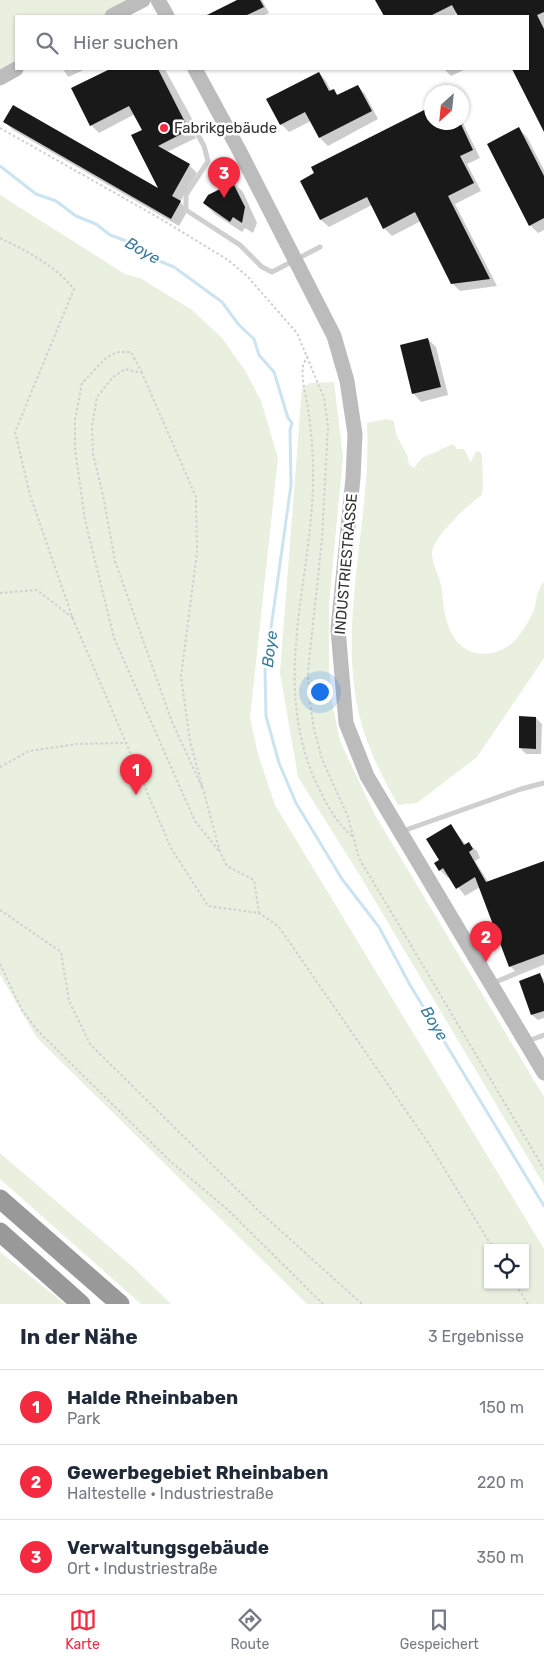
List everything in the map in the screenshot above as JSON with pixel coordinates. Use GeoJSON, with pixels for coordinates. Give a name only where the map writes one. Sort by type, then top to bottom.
{"type":"FeatureCollection","features":[{"type":"Feature","properties":{"kind":"highway"},"geometry":{"type":"LineString","coordinates":[[0,1199],[120,1304]]}},
{"type":"Feature","properties":{"kind":"highway"},"geometry":{"type":"LineString","coordinates":[[0,1232],[81,1304]]}},
{"type":"Feature","properties":{"kind":"street"},"geometry":{"type":"LineString","coordinates":[[114,15],[143,0]]}},
{"type":"Feature","properties":{"kind":"street"},"geometry":{"type":"LineString","coordinates":[[158,0],[166,15]]}},
{"type":"Feature","properties":{"kind":"street"},"geometry":{"type":"LineString","coordinates":[[0,78],[15,70]]}},
{"type":"Feature","properties":{"kind":"street","name":"INDUSTRIESTRASSE"},"geometry":{"type":"LineString","coordinates":[[196,70],[295,261],[338,350],[350,399],[355,434],[353,487],[338,629],[346,723],[367,776],[544,1073]]}},
{"type":"Feature","properties":{"kind":"lane"},"geometry":{"type":"LineString","coordinates":[[67,70],[69,74],[78,70]]}},
{"type":"Feature","properties":{"kind":"lane"},"geometry":{"type":"LineString","coordinates":[[163,70],[204,146],[208,161],[186,195],[186,210],[240,245],[262,267],[272,272],[320,247]]}},
{"type":"Feature","properties":{"kind":"lane"},"geometry":{"type":"LineString","coordinates":[[400,832],[521,789],[544,783]]}},
{"type":"Feature","properties":{"kind":"lane"},"geometry":{"type":"LineString","coordinates":[[490,984],[544,962]]}},
{"type":"Feature","properties":{"kind":"lane"},"geometry":{"type":"LineString","coordinates":[[525,1042],[544,1035]]}},
{"type":"Feature","properties":{"kind":"path"},"geometry":{"type":"LineString","coordinates":[[0,128],[178,229],[228,260],[247,276],[290,323],[308,356],[324,398],[328,426],[322,539],[308,671],[309,698],[314,729],[322,759],[348,817],[359,858],[544,1169]]}},
{"type":"Feature","properties":{"kind":"path"},"geometry":{"type":"LineString","coordinates":[[0,238],[24,250],[49,267],[67,280],[74,289],[16,432],[30,496],[73,618],[124,743],[171,848],[208,906],[259,913],[279,927],[429,1144],[491,1244]]}},
{"type":"Feature","properties":{"kind":"path"},"geometry":{"type":"LineString","coordinates":[[220,852],[195,821],[114,638],[85,520],[75,449],[75,420],[82,383],[106,358],[117,352],[131,352],[196,497],[198,552],[181,677],[190,740],[220,852],[227,866],[254,880],[259,913]]}},
{"type":"Feature","properties":{"kind":"path"},"geometry":{"type":"LineString","coordinates":[[308,356],[303,365],[313,472],[295,653],[294,699],[297,726],[307,762],[328,809],[341,826],[352,836]]}},
{"type":"Feature","properties":{"kind":"path"},"geometry":{"type":"LineString","coordinates":[[142,373],[125,369],[112,378],[97,397],[92,426],[93,454],[103,495],[115,561],[172,722],[202,787]]}},
{"type":"Feature","properties":{"kind":"path"},"geometry":{"type":"LineString","coordinates":[[0,593],[37,590],[73,618]]}},
{"type":"Feature","properties":{"kind":"path"},"geometry":{"type":"LineString","coordinates":[[0,767],[29,751],[77,744],[124,743]]}},
{"type":"Feature","properties":{"kind":"path"},"geometry":{"type":"LineString","coordinates":[[0,910],[61,952],[69,1001],[90,1044],[261,1213],[362,1304]]}},
{"type":"Feature","properties":{"kind":"path"},"geometry":{"type":"LineString","coordinates":[[0,964],[22,1010],[38,1030],[170,1161],[227,1209],[323,1304]]}},
{"type":"Feature","properties":{"kind":"path"},"geometry":{"type":"LineString","coordinates":[[519,1289],[528,1304]]}},
{"type":"Feature","properties":{"kind":"green space"},"geometry":{"type":"Polygon","coordinates":[[[0,0],[141,0],[111,15],[15,15],[15,67],[0,75],[0,0]]]}},
{"type":"Feature","properties":{"kind":"green space"},"geometry":{"type":"Polygon","coordinates":[[[0,195],[125,274],[140,278],[192,310],[222,338],[246,372],[261,401],[278,458],[250,718],[258,754],[275,805],[544,1249],[544,1304],[307,1304],[37,1038],[0,975],[0,195]]]}},
{"type":"Feature","properties":{"kind":"green space"},"geometry":{"type":"Polygon","coordinates":[[[334,382],[343,457],[329,604],[329,666],[331,697],[340,741],[375,815],[544,1097],[544,1185],[359,874],[298,777],[280,673],[302,388],[310,383],[334,382]]]}},
{"type":"Feature","properties":{"kind":"green space"},"geometry":{"type":"Polygon","coordinates":[[[386,419],[394,421],[396,434],[407,455],[409,464],[414,468],[422,458],[453,444],[457,449],[464,449],[471,462],[476,451],[480,452],[482,456],[483,489],[481,496],[460,513],[438,538],[432,552],[441,585],[446,617],[451,633],[457,642],[464,648],[482,654],[501,650],[511,644],[521,633],[530,618],[544,582],[544,658],[477,757],[417,803],[398,805],[377,765],[361,722],[354,685],[352,648],[356,573],[365,498],[367,423],[386,419]]]}},
{"type":"Feature","properties":{"kind":"green space"},"geometry":{"type":"Polygon","coordinates":[[[0,1153],[133,1267],[171,1304],[141,1304],[0,1179],[0,1153]]]}},
{"type":"Feature","properties":{"kind":"green space"},"geometry":{"type":"Polygon","coordinates":[[[0,1252],[65,1304],[0,1304],[0,1252]]]}},
{"type":"Feature","properties":{"kind":"building"},"geometry":{"type":"Polygon","coordinates":[[[237,0],[260,0],[264,7],[247,15],[207,15],[237,0]]]}},
{"type":"Feature","properties":{"kind":"building"},"geometry":{"type":"Polygon","coordinates":[[[375,0],[544,0],[544,12],[537,15],[544,29],[544,132],[513,70],[529,70],[529,15],[457,15],[452,5],[432,15],[383,15],[375,0]]]}},
{"type":"Feature","properties":{"kind":"building"},"geometry":{"type":"Polygon","coordinates":[[[108,70],[159,70],[189,130],[158,146],[190,164],[172,196],[181,201],[171,219],[3,122],[13,105],[158,188],[131,135],[142,130],[129,106],[90,126],[71,88],[108,70]]]}},
{"type":"Feature","properties":{"kind":"building"},"geometry":{"type":"Polygon","coordinates":[[[319,72],[329,91],[334,89],[337,95],[358,85],[372,111],[319,138],[305,112],[280,125],[266,99],[319,72]]]}},
{"type":"Feature","properties":{"kind":"building"},"geometry":{"type":"Polygon","coordinates":[[[424,110],[424,130],[464,130],[473,150],[460,156],[474,183],[448,196],[490,279],[451,284],[415,212],[383,229],[367,197],[320,220],[300,181],[314,173],[311,167],[424,110]]]}},
{"type":"Feature","properties":{"kind":"building"},"geometry":{"type":"Polygon","coordinates":[[[519,127],[544,176],[544,218],[529,226],[487,144],[519,127]]]}},
{"type":"Feature","properties":{"kind":"building"},"geometry":{"type":"Polygon","coordinates":[[[231,179],[245,207],[242,223],[233,217],[230,222],[203,203],[208,195],[224,187],[221,184],[231,179]]]}},
{"type":"Feature","properties":{"kind":"building"},"geometry":{"type":"Polygon","coordinates":[[[428,338],[441,387],[412,394],[400,345],[428,338]]]}},
{"type":"Feature","properties":{"kind":"building"},"geometry":{"type":"Polygon","coordinates":[[[519,716],[536,717],[536,749],[519,748],[519,716]]]}},
{"type":"Feature","properties":{"kind":"building"},"geometry":{"type":"Polygon","coordinates":[[[451,824],[464,845],[469,842],[473,849],[469,852],[486,882],[544,861],[544,954],[509,967],[475,877],[456,889],[443,868],[439,871],[434,863],[439,860],[426,839],[451,824]]]}},
{"type":"Feature","properties":{"kind":"building"},"geometry":{"type":"Polygon","coordinates":[[[540,973],[544,984],[544,1011],[531,1015],[519,981],[540,973]]]}},
{"type":"Feature","properties":{"kind":"waterway","name":"Boye"},"geometry":{"type":"LineString","coordinates":[[0,166],[36,194],[56,201],[76,216],[96,224],[110,235],[132,243],[143,254],[174,267],[222,302],[239,325],[254,339],[259,355],[274,372],[288,418],[292,423],[290,430],[291,485],[265,671],[266,716],[279,763],[296,803],[342,879],[379,927],[410,985],[544,1206]]}},
{"type":"Feature","properties":{"kind":"place","name":"Fabrikgebäude"},"geometry":{"type":"Point","coordinates":[164,128]}},
{"type":"Feature","properties":{"kind":"place","name":"Verwaltungsgebäude"},"geometry":{"type":"Point","coordinates":[224,198]}},
{"type":"Feature","properties":{"kind":"place","name":"Halde Rheinbaben"},"geometry":{"type":"Point","coordinates":[136,795]}},
{"type":"Feature","properties":{"kind":"place","name":"Gewerbegebiet Rheinbaben"},"geometry":{"type":"Point","coordinates":[486,962]}}]}
